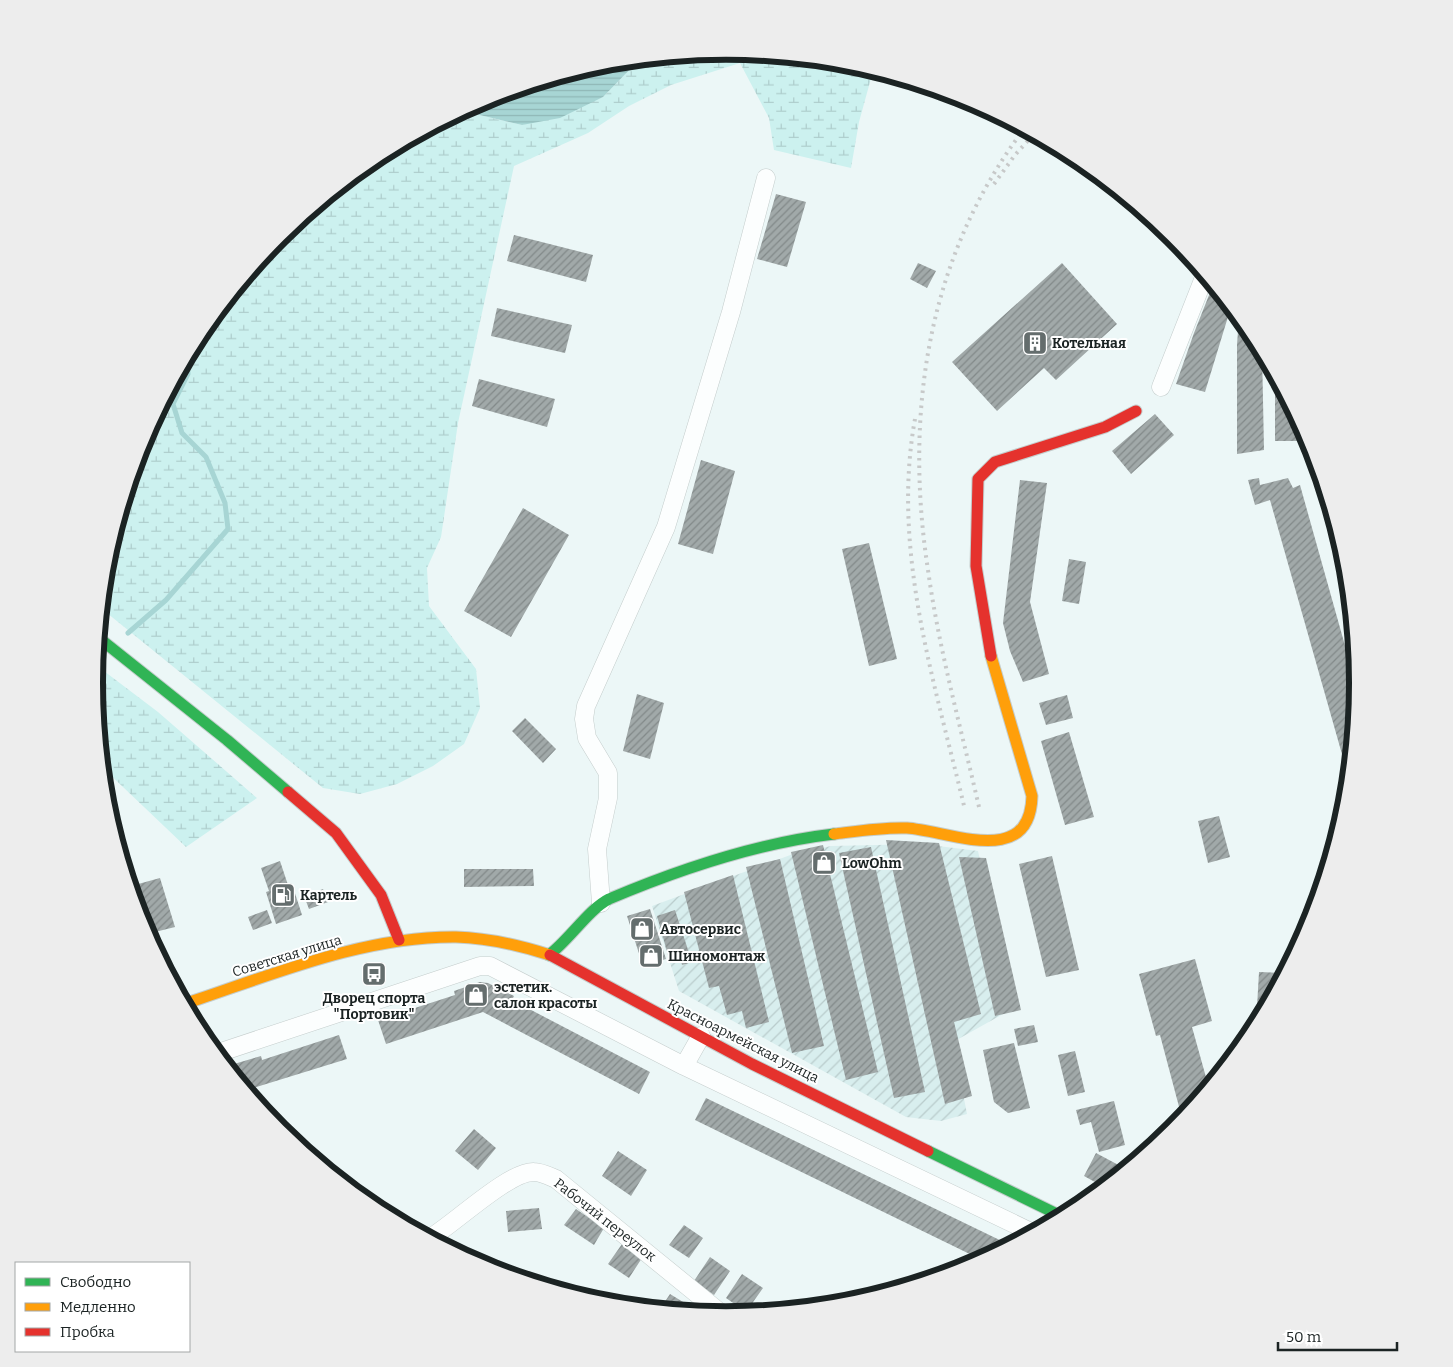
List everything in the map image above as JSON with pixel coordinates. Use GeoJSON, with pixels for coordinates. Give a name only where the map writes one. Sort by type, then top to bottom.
{"type":"FeatureCollection","features":[{"type":"Feature","properties":{"kind":"street"},"geometry":{"type":"LineString","coordinates":[[601,903],[597,849],[608,798],[608,773],[587,738],[584,719],[586,706],[666,527],[731,312],[766,178]]}},
{"type":"Feature","properties":{"kind":"street"},"geometry":{"type":"LineString","coordinates":[[1160,387],[1202,281]]}},
{"type":"Feature","properties":{"kind":"street"},"geometry":{"type":"LineString","coordinates":[[549,955],[571,937],[601,903],[672,874],[782,843],[829,834],[898,828],[988,841],[1017,834],[1026,826],[1032,816],[1032,796],[993,669],[976,566],[978,480],[994,462],[1105,427],[1136,411]]}},
{"type":"Feature","properties":{"kind":"street"},"geometry":{"type":"LineString","coordinates":[[104,642],[227,740],[336,833],[381,895],[399,940]]}},
{"type":"Feature","properties":{"kind":"street","name":"Красноармейская улица"},"geometry":{"type":"LineString","coordinates":[[399,940],[455,936],[495,939],[523,945],[549,955],[700,1036],[1055,1213]]}},
{"type":"Feature","properties":{"kind":"street","name":"Советская улица"},"geometry":{"type":"LineString","coordinates":[[191,1002],[322,959],[399,940]]}},
{"type":"Feature","properties":{"kind":"street"},"geometry":{"type":"LineString","coordinates":[[224,1052],[480,966],[490,966],[684,1066],[1026,1230]]}},
{"type":"Feature","properties":{"kind":"street"},"geometry":{"type":"LineString","coordinates":[[684,1066],[700,1036]]}},
{"type":"Feature","properties":{"kind":"street","name":"Рабочий переулок"},"geometry":{"type":"LineString","coordinates":[[435,1234],[512,1179],[534,1172],[544,1174],[556,1179],[713,1307]]}},
{"type":"Feature","properties":{"kind":"shaded area"},"geometry":{"type":"Polygon","coordinates":[[[632,67],[603,97],[560,118],[522,125],[474,114],[526,93],[565,81],[632,67]]]}},
{"type":"Feature","properties":{"kind":"shaded area"},"geometry":{"type":"Polygon","coordinates":[[[922,844],[978,851],[1012,1009],[953,1042],[967,1114],[941,1121],[906,1117],[679,991],[652,906],[793,854],[831,846],[922,844]]]}},
{"type":"Feature","properties":{"kind":"green space"},"geometry":{"type":"Polygon","coordinates":[[[686,61],[767,61],[808,65],[871,77],[859,122],[851,168],[774,150],[769,118],[740,63],[671,85],[629,106],[588,133],[514,166],[458,423],[441,537],[427,568],[429,606],[476,669],[480,708],[464,744],[433,766],[397,784],[360,794],[323,788],[107,613],[124,522],[150,445],[167,408],[187,372],[208,337],[232,304],[258,272],[286,243],[315,215],[347,189],[380,165],[415,144],[474,114],[522,125],[603,97],[632,67],[686,61]]]}},
{"type":"Feature","properties":{"kind":"green space"},"geometry":{"type":"Polygon","coordinates":[[[103,671],[158,712],[257,798],[186,847],[110,774],[104,724],[103,671]]]}},
{"type":"Feature","properties":{"kind":"building"},"geometry":{"type":"Polygon","coordinates":[[[776,194],[806,202],[787,267],[757,259],[776,194]]]}},
{"type":"Feature","properties":{"kind":"building"},"geometry":{"type":"Polygon","coordinates":[[[514,235],[593,255],[586,282],[507,261],[514,235]]]}},
{"type":"Feature","properties":{"kind":"building"},"geometry":{"type":"Polygon","coordinates":[[[918,263],[936,271],[927,288],[910,279],[918,263]]]}},
{"type":"Feature","properties":{"kind":"building","name":"Котельная"},"geometry":{"type":"Polygon","coordinates":[[[1062,263],[1117,324],[1056,380],[1044,368],[997,411],[952,362],[1062,263]]]}},
{"type":"Feature","properties":{"kind":"building"},"geometry":{"type":"Polygon","coordinates":[[[1211,291],[1229,315],[1205,392],[1176,384],[1211,291]]]}},
{"type":"Feature","properties":{"kind":"building"},"geometry":{"type":"Polygon","coordinates":[[[497,308],[572,325],[565,353],[491,336],[497,308]]]}},
{"type":"Feature","properties":{"kind":"building"},"geometry":{"type":"Polygon","coordinates":[[[1238,328],[1262,366],[1264,450],[1237,454],[1238,328]]]}},
{"type":"Feature","properties":{"kind":"building"},"geometry":{"type":"Polygon","coordinates":[[[479,379],[555,399],[547,427],[472,406],[479,379]]]}},
{"type":"Feature","properties":{"kind":"building"},"geometry":{"type":"Polygon","coordinates":[[[1275,388],[1301,441],[1275,441],[1275,388]]]}},
{"type":"Feature","properties":{"kind":"building"},"geometry":{"type":"Polygon","coordinates":[[[1155,414],[1174,435],[1131,474],[1112,451],[1155,414]]]}},
{"type":"Feature","properties":{"kind":"building"},"geometry":{"type":"Polygon","coordinates":[[[701,460],[735,471],[713,554],[678,544],[701,460]]]}},
{"type":"Feature","properties":{"kind":"building"},"geometry":{"type":"Polygon","coordinates":[[[1259,478],[1260,485],[1288,478],[1293,488],[1300,485],[1349,661],[1349,724],[1345,765],[1270,500],[1255,505],[1248,480],[1259,478]]]}},
{"type":"Feature","properties":{"kind":"building"},"geometry":{"type":"Polygon","coordinates":[[[1020,480],[1047,483],[1030,602],[1049,674],[1023,682],[1010,651],[1003,623],[1020,480]]]}},
{"type":"Feature","properties":{"kind":"building"},"geometry":{"type":"Polygon","coordinates":[[[523,508],[569,535],[511,637],[464,611],[523,508]]]}},
{"type":"Feature","properties":{"kind":"building"},"geometry":{"type":"Polygon","coordinates":[[[869,543],[897,659],[869,666],[842,549],[869,543]]]}},
{"type":"Feature","properties":{"kind":"building"},"geometry":{"type":"Polygon","coordinates":[[[1069,559],[1086,562],[1079,604],[1062,601],[1069,559]]]}},
{"type":"Feature","properties":{"kind":"building"},"geometry":{"type":"Polygon","coordinates":[[[637,694],[664,703],[650,759],[623,751],[637,694]]]}},
{"type":"Feature","properties":{"kind":"building"},"geometry":{"type":"Polygon","coordinates":[[[1067,695],[1073,718],[1046,725],[1039,703],[1067,695]]]}},
{"type":"Feature","properties":{"kind":"building"},"geometry":{"type":"Polygon","coordinates":[[[525,718],[556,749],[543,763],[512,731],[525,718]]]}},
{"type":"Feature","properties":{"kind":"building"},"geometry":{"type":"Polygon","coordinates":[[[1069,732],[1094,817],[1065,825],[1041,741],[1069,732]]]}},
{"type":"Feature","properties":{"kind":"building"},"geometry":{"type":"Polygon","coordinates":[[[1219,816],[1230,857],[1208,863],[1198,821],[1219,816]]]}},
{"type":"Feature","properties":{"kind":"building"},"geometry":{"type":"Polygon","coordinates":[[[886,840],[939,843],[981,1014],[954,1022],[972,1096],[945,1104],[886,840]]]}},
{"type":"Feature","properties":{"kind":"building"},"geometry":{"type":"Polygon","coordinates":[[[823,845],[878,1072],[846,1080],[791,852],[823,845]]]}},
{"type":"Feature","properties":{"kind":"building"},"geometry":{"type":"Polygon","coordinates":[[[871,847],[925,1092],[894,1098],[839,853],[871,847]]]}},
{"type":"Feature","properties":{"kind":"building"},"geometry":{"type":"Polygon","coordinates":[[[1052,856],[1079,970],[1046,977],[1019,864],[1052,856]]]}},
{"type":"Feature","properties":{"kind":"building"},"geometry":{"type":"Polygon","coordinates":[[[959,857],[986,858],[1021,1010],[995,1016],[959,857]]]}},
{"type":"Feature","properties":{"kind":"building"},"geometry":{"type":"Polygon","coordinates":[[[780,859],[824,1046],[792,1053],[746,867],[780,859]]]}},
{"type":"Feature","properties":{"kind":"building"},"geometry":{"type":"Polygon","coordinates":[[[280,861],[288,885],[292,884],[302,915],[276,924],[266,892],[269,891],[261,868],[280,861]]]}},
{"type":"Feature","properties":{"kind":"building"},"geometry":{"type":"Polygon","coordinates":[[[464,869],[533,869],[534,886],[464,887],[464,869]]]}},
{"type":"Feature","properties":{"kind":"building"},"geometry":{"type":"Polygon","coordinates":[[[733,875],[769,1022],[746,1028],[742,1011],[727,1015],[719,986],[709,988],[684,892],[733,875]]]}},
{"type":"Feature","properties":{"kind":"building"},"geometry":{"type":"Polygon","coordinates":[[[160,878],[175,927],[155,932],[136,885],[160,878]]]}},
{"type":"Feature","properties":{"kind":"building"},"geometry":{"type":"Polygon","coordinates":[[[323,889],[328,902],[309,909],[304,896],[323,889]]]}},
{"type":"Feature","properties":{"kind":"building"},"geometry":{"type":"Polygon","coordinates":[[[650,909],[666,959],[643,966],[627,916],[650,909]]]}},
{"type":"Feature","properties":{"kind":"building"},"geometry":{"type":"Polygon","coordinates":[[[267,910],[272,923],[253,930],[248,917],[267,910]]]}},
{"type":"Feature","properties":{"kind":"building"},"geometry":{"type":"Polygon","coordinates":[[[675,910],[692,962],[682,965],[679,952],[668,955],[657,916],[675,910]]]}},
{"type":"Feature","properties":{"kind":"building"},"geometry":{"type":"Polygon","coordinates":[[[1195,959],[1212,1021],[1192,1027],[1207,1080],[1180,1111],[1160,1035],[1156,1036],[1139,974],[1195,959]]]}},
{"type":"Feature","properties":{"kind":"building"},"geometry":{"type":"Polygon","coordinates":[[[1259,972],[1278,973],[1259,1007],[1257,1007],[1259,972]]]}},
{"type":"Feature","properties":{"kind":"building"},"geometry":{"type":"Polygon","coordinates":[[[480,982],[488,983],[514,996],[512,1000],[650,1072],[639,1094],[483,1012],[386,1044],[378,1020],[455,995],[454,991],[480,982]]]}},
{"type":"Feature","properties":{"kind":"building"},"geometry":{"type":"Polygon","coordinates":[[[1034,1025],[1038,1042],[1018,1046],[1014,1029],[1034,1025]]]}},
{"type":"Feature","properties":{"kind":"building"},"geometry":{"type":"Polygon","coordinates":[[[339,1035],[347,1059],[252,1088],[233,1065],[261,1056],[262,1060],[339,1035]]]}},
{"type":"Feature","properties":{"kind":"building"},"geometry":{"type":"Polygon","coordinates":[[[1014,1043],[1030,1108],[1008,1113],[994,1102],[983,1050],[1014,1043]]]}},
{"type":"Feature","properties":{"kind":"building"},"geometry":{"type":"Polygon","coordinates":[[[1075,1051],[1085,1092],[1068,1096],[1058,1055],[1075,1051]]]}},
{"type":"Feature","properties":{"kind":"building"},"geometry":{"type":"Polygon","coordinates":[[[706,1098],[1004,1242],[974,1256],[695,1120],[706,1098]]]}},
{"type":"Feature","properties":{"kind":"building"},"geometry":{"type":"Polygon","coordinates":[[[1114,1101],[1125,1145],[1099,1152],[1091,1122],[1080,1125],[1076,1110],[1114,1101]]]}},
{"type":"Feature","properties":{"kind":"building"},"geometry":{"type":"Polygon","coordinates":[[[474,1129],[496,1148],[478,1170],[455,1151],[474,1129]]]}},
{"type":"Feature","properties":{"kind":"building"},"geometry":{"type":"Polygon","coordinates":[[[618,1151],[647,1170],[631,1196],[602,1176],[618,1151]]]}},
{"type":"Feature","properties":{"kind":"building"},"geometry":{"type":"Polygon","coordinates":[[[1096,1153],[1121,1166],[1098,1184],[1084,1176],[1096,1153]]]}},
{"type":"Feature","properties":{"kind":"building"},"geometry":{"type":"Polygon","coordinates":[[[539,1208],[542,1229],[508,1232],[506,1211],[539,1208]]]}},
{"type":"Feature","properties":{"kind":"building"},"geometry":{"type":"Polygon","coordinates":[[[576,1209],[604,1228],[594,1245],[564,1225],[576,1209]]]}},
{"type":"Feature","properties":{"kind":"building"},"geometry":{"type":"Polygon","coordinates":[[[684,1225],[703,1238],[689,1258],[669,1245],[684,1225]]]}},
{"type":"Feature","properties":{"kind":"building"},"geometry":{"type":"Polygon","coordinates":[[[622,1244],[642,1258],[629,1278],[608,1264],[622,1244]]]}},
{"type":"Feature","properties":{"kind":"building"},"geometry":{"type":"Polygon","coordinates":[[[710,1257],[730,1271],[714,1295],[694,1281],[710,1257]]]}},
{"type":"Feature","properties":{"kind":"building"},"geometry":{"type":"Polygon","coordinates":[[[742,1274],[763,1288],[750,1306],[738,1307],[726,1298],[742,1274]]]}},
{"type":"Feature","properties":{"kind":"building"},"geometry":{"type":"Polygon","coordinates":[[[670,1294],[688,1305],[686,1306],[663,1304],[670,1294]]]}},
{"type":"Feature","properties":{"kind":"waterway"},"geometry":{"type":"LineString","coordinates":[[128,633],[166,600],[228,529],[225,503],[206,457],[182,433],[173,404],[188,374],[188,371]]}},
{"type":"Feature","properties":{"kind":"railway"},"geometry":{"type":"LineString","coordinates":[[979,807],[944,659],[928,570],[921,512],[919,453],[922,396],[931,339],[945,284],[965,230],[991,178],[1020,134]]}},
{"type":"Feature","properties":{"kind":"railway"},"geometry":{"type":"LineString","coordinates":[[994,184],[1029,139]]}},
{"type":"Feature","properties":{"kind":"railway"},"geometry":{"type":"LineString","coordinates":[[915,419],[909,468],[908,518],[912,567],[930,665],[965,810]]}},
{"type":"Feature","properties":{"kind":"traffic: fast"},"geometry":{"type":"LineString","coordinates":[[104,642],[227,740],[288,792]]}},
{"type":"Feature","properties":{"kind":"traffic: fast"},"geometry":{"type":"LineString","coordinates":[[549,955],[586,917],[609,899],[663,877],[719,859],[776,844],[834,834]]}},
{"type":"Feature","properties":{"kind":"traffic: fast"},"geometry":{"type":"LineString","coordinates":[[928,1151],[1055,1213]]}},
{"type":"Feature","properties":{"kind":"traffic: slow"},"geometry":{"type":"LineString","coordinates":[[834,834],[907,828],[985,840],[1003,839],[1018,832],[1028,818],[1032,796],[991,656]]}},
{"type":"Feature","properties":{"kind":"traffic: slow"},"geometry":{"type":"LineString","coordinates":[[191,1002],[318,959],[352,950],[421,938],[456,937],[480,939],[527,948],[550,955]]}},
{"type":"Feature","properties":{"kind":"traffic: jam"},"geometry":{"type":"LineString","coordinates":[[991,656],[976,566],[978,479],[995,462],[1105,427],[1136,411]]}},
{"type":"Feature","properties":{"kind":"traffic: jam"},"geometry":{"type":"LineString","coordinates":[[288,792],[336,833],[381,895],[399,940]]}},
{"type":"Feature","properties":{"kind":"traffic: jam"},"geometry":{"type":"LineString","coordinates":[[550,955],[752,1064],[928,1151]]}},
{"type":"Feature","properties":{"kind":"place","name":"Котельная"},"geometry":{"type":"Point","coordinates":[1035,343]}},
{"type":"Feature","properties":{"kind":"place","name":"LowOhm"},"geometry":{"type":"Point","coordinates":[824,863]}},
{"type":"Feature","properties":{"kind":"place","name":"Картель"},"geometry":{"type":"Point","coordinates":[283,895]}},
{"type":"Feature","properties":{"kind":"place","name":"Автосервис"},"geometry":{"type":"Point","coordinates":[642,929]}},
{"type":"Feature","properties":{"kind":"place","name":"Шиномонтаж"},"geometry":{"type":"Point","coordinates":[651,956]}},
{"type":"Feature","properties":{"kind":"place","name":"Дворец спорта \"Портовик\""},"geometry":{"type":"Point","coordinates":[374,974]}},
{"type":"Feature","properties":{"kind":"place","name":"эстетик. салон красоты"},"geometry":{"type":"Point","coordinates":[476,995]}}]}
